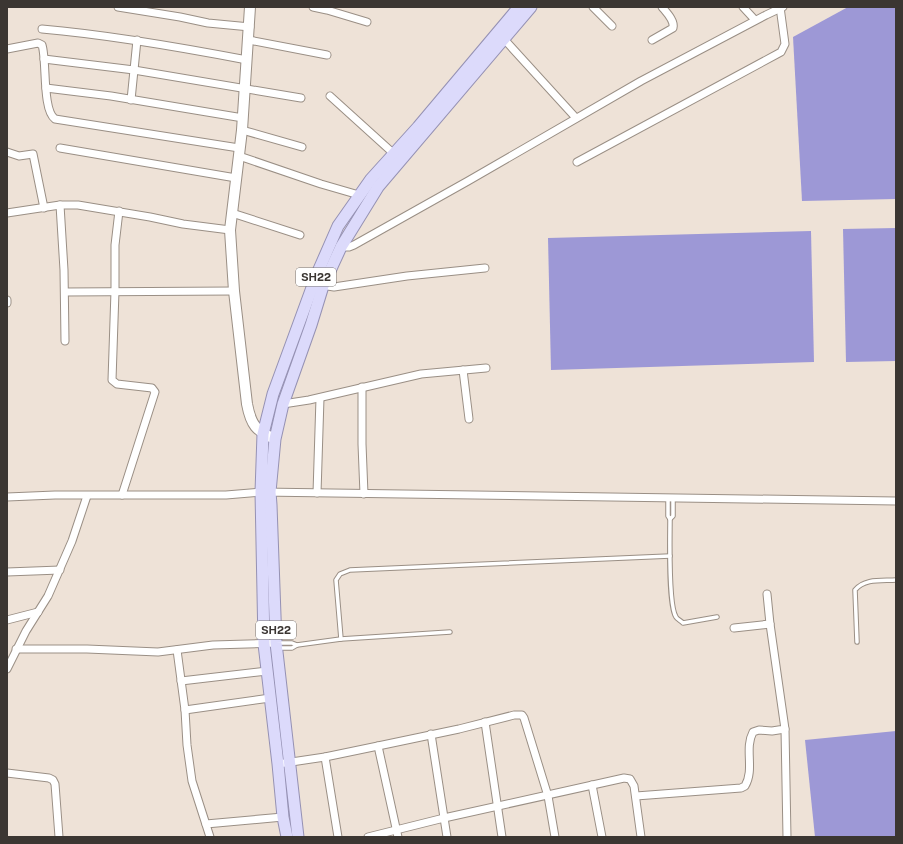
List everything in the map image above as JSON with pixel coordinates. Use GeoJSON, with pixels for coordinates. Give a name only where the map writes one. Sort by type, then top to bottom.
{"type":"FeatureCollection","features":[{"type":"Feature","properties":{"kind":"main road"},"geometry":{"type":"LineString","coordinates":[[250,7],[250,27],[242,130],[230,230],[234,291],[250,419],[254,427],[263,434],[275,440]]}},
{"type":"Feature","properties":{"kind":"main road","name":"SH22"},"geometry":{"type":"LineString","coordinates":[[266,492],[283,404],[311,326],[319,285],[378,187],[470,72],[519,7]]}},
{"type":"Feature","properties":{"kind":"main road","name":"SH22"},"geometry":{"type":"LineString","coordinates":[[287,837],[283,817],[264,644],[267,538],[263,434],[274,394],[319,285],[338,226],[371,179],[393,153],[531,7]]}},
{"type":"Feature","properties":{"kind":"main road","name":"SH22"},"geometry":{"type":"LineString","coordinates":[[267,538],[276,646],[298,837]]}},
{"type":"Feature","properties":{"kind":"street"},"geometry":{"type":"LineString","coordinates":[[118,7],[180,16],[208,23],[250,27]]}},
{"type":"Feature","properties":{"kind":"street"},"geometry":{"type":"LineString","coordinates":[[313,7],[367,22]]}},
{"type":"Feature","properties":{"kind":"street"},"geometry":{"type":"LineString","coordinates":[[593,7],[612,26]]}},
{"type":"Feature","properties":{"kind":"street"},"geometry":{"type":"LineString","coordinates":[[652,40],[674,26],[673,22],[662,7]]}},
{"type":"Feature","properties":{"kind":"street"},"geometry":{"type":"LineString","coordinates":[[743,7],[755,20]]}},
{"type":"Feature","properties":{"kind":"street"},"geometry":{"type":"LineString","coordinates":[[341,247],[349,247],[354,245],[468,182],[641,81],[781,7],[785,44],[782,52],[577,162]]}},
{"type":"Feature","properties":{"kind":"street"},"geometry":{"type":"LineString","coordinates":[[42,29],[87,33],[137,40],[247,60]]}},
{"type":"Feature","properties":{"kind":"street"},"geometry":{"type":"LineString","coordinates":[[503,38],[576,118]]}},
{"type":"Feature","properties":{"kind":"street"},"geometry":{"type":"LineString","coordinates":[[131,100],[137,40]]}},
{"type":"Feature","properties":{"kind":"street"},"geometry":{"type":"LineString","coordinates":[[249,40],[328,55]]}},
{"type":"Feature","properties":{"kind":"street"},"geometry":{"type":"LineString","coordinates":[[7,49],[40,44],[43,46],[46,88],[51,116],[55,119],[239,152],[320,184],[359,195]]}},
{"type":"Feature","properties":{"kind":"street"},"geometry":{"type":"LineString","coordinates":[[44,59],[134,70],[301,98]]}},
{"type":"Feature","properties":{"kind":"street"},"geometry":{"type":"LineString","coordinates":[[46,88],[243,118]]}},
{"type":"Feature","properties":{"kind":"street"},"geometry":{"type":"LineString","coordinates":[[330,96],[393,153]]}},
{"type":"Feature","properties":{"kind":"street"},"geometry":{"type":"LineString","coordinates":[[242,130],[302,147]]}},
{"type":"Feature","properties":{"kind":"street"},"geometry":{"type":"LineString","coordinates":[[60,148],[236,178]]}},
{"type":"Feature","properties":{"kind":"street"},"geometry":{"type":"LineString","coordinates":[[7,152],[19,156],[33,154],[44,208]]}},
{"type":"Feature","properties":{"kind":"street"},"geometry":{"type":"LineString","coordinates":[[60,205],[65,292],[65,341]]}},
{"type":"Feature","properties":{"kind":"street"},"geometry":{"type":"LineString","coordinates":[[7,213],[60,205],[78,205],[184,224],[230,230]]}},
{"type":"Feature","properties":{"kind":"street"},"geometry":{"type":"LineString","coordinates":[[119,212],[115,245],[112,380],[117,384],[152,388],[155,392],[122,496]]}},
{"type":"Feature","properties":{"kind":"street"},"geometry":{"type":"LineString","coordinates":[[232,213],[300,235]]}},
{"type":"Feature","properties":{"kind":"street"},"geometry":{"type":"LineString","coordinates":[[319,285],[334,287],[407,276],[485,268]]}},
{"type":"Feature","properties":{"kind":"street"},"geometry":{"type":"LineString","coordinates":[[65,292],[234,291]]}},
{"type":"Feature","properties":{"kind":"street"},"geometry":{"type":"LineString","coordinates":[[283,404],[320,398],[421,374],[486,368]]}},
{"type":"Feature","properties":{"kind":"street"},"geometry":{"type":"LineString","coordinates":[[463,370],[469,419]]}},
{"type":"Feature","properties":{"kind":"street"},"geometry":{"type":"LineString","coordinates":[[362,387],[364,494]]}},
{"type":"Feature","properties":{"kind":"street"},"geometry":{"type":"LineString","coordinates":[[317,493],[320,398]]}},
{"type":"Feature","properties":{"kind":"street"},"geometry":{"type":"LineString","coordinates":[[7,497],[55,495],[122,496],[158,494],[226,495],[266,492],[896,501]]}},
{"type":"Feature","properties":{"kind":"street"},"geometry":{"type":"LineString","coordinates":[[7,669],[30,624],[48,596],[72,541],[87,496]]}},
{"type":"Feature","properties":{"kind":"street"},"geometry":{"type":"LineString","coordinates":[[7,572],[60,570]]}},
{"type":"Feature","properties":{"kind":"street"},"geometry":{"type":"LineString","coordinates":[[767,594],[785,729],[787,837]]}},
{"type":"Feature","properties":{"kind":"street"},"geometry":{"type":"LineString","coordinates":[[7,620],[38,612]]}},
{"type":"Feature","properties":{"kind":"street"},"geometry":{"type":"LineString","coordinates":[[734,628],[770,624]]}},
{"type":"Feature","properties":{"kind":"street"},"geometry":{"type":"LineString","coordinates":[[16,649],[87,649],[139,652],[177,650],[213,645],[264,644],[276,646]]}},
{"type":"Feature","properties":{"kind":"street"},"geometry":{"type":"LineString","coordinates":[[177,650],[185,710],[186,745],[192,781],[210,837]]}},
{"type":"Feature","properties":{"kind":"street"},"geometry":{"type":"LineString","coordinates":[[181,681],[267,671]]}},
{"type":"Feature","properties":{"kind":"street"},"geometry":{"type":"LineString","coordinates":[[185,710],[270,698]]}},
{"type":"Feature","properties":{"kind":"street"},"geometry":{"type":"LineString","coordinates":[[278,764],[325,757],[514,715],[522,715],[548,796],[554,837]]}},
{"type":"Feature","properties":{"kind":"street"},"geometry":{"type":"LineString","coordinates":[[485,722],[502,837]]}},
{"type":"Feature","properties":{"kind":"street"},"geometry":{"type":"LineString","coordinates":[[636,796],[741,788],[745,786],[750,776],[750,742],[753,732],[759,730],[772,731],[785,729]]}},
{"type":"Feature","properties":{"kind":"street"},"geometry":{"type":"LineString","coordinates":[[431,734],[447,837]]}},
{"type":"Feature","properties":{"kind":"street"},"geometry":{"type":"LineString","coordinates":[[378,746],[398,833]]}},
{"type":"Feature","properties":{"kind":"street"},"geometry":{"type":"LineString","coordinates":[[325,757],[338,837]]}},
{"type":"Feature","properties":{"kind":"street"},"geometry":{"type":"LineString","coordinates":[[7,772],[50,778],[53,780],[55,784],[59,837]]}},
{"type":"Feature","properties":{"kind":"street"},"geometry":{"type":"LineString","coordinates":[[368,837],[398,833],[444,818],[628,778],[632,782],[636,796],[641,837]]}},
{"type":"Feature","properties":{"kind":"street"},"geometry":{"type":"LineString","coordinates":[[592,785],[602,837]]}},
{"type":"Feature","properties":{"kind":"street"},"geometry":{"type":"LineString","coordinates":[[206,824],[283,817]]}},
{"type":"Feature","properties":{"kind":"lane"},"geometry":{"type":"LineString","coordinates":[[670,498],[673,516],[670,519],[670,556],[673,609],[676,618],[683,623],[717,617]]}},
{"type":"Feature","properties":{"kind":"lane"},"geometry":{"type":"LineString","coordinates":[[341,639],[336,580],[340,574],[350,570],[670,556]]}},
{"type":"Feature","properties":{"kind":"lane"},"geometry":{"type":"LineString","coordinates":[[857,642],[856,590],[865,582],[896,580]]}},
{"type":"Feature","properties":{"kind":"lane"},"geometry":{"type":"LineString","coordinates":[[276,646],[292,643],[297,645],[341,639],[450,632]]}},
{"type":"Feature","properties":{"kind":"shaded area"},"geometry":{"type":"Polygon","coordinates":[[[848,7],[896,7],[896,199],[802,201],[793,37],[848,7]]]}},
{"type":"Feature","properties":{"kind":"shaded area"},"geometry":{"type":"Polygon","coordinates":[[[896,228],[896,361],[846,362],[843,229],[896,228]]]}},
{"type":"Feature","properties":{"kind":"shaded area"},"geometry":{"type":"Polygon","coordinates":[[[811,231],[814,362],[551,370],[548,238],[811,231]]]}},
{"type":"Feature","properties":{"kind":"shaded area"},"geometry":{"type":"Polygon","coordinates":[[[896,731],[896,837],[815,837],[805,740],[896,731]]]}}]}
